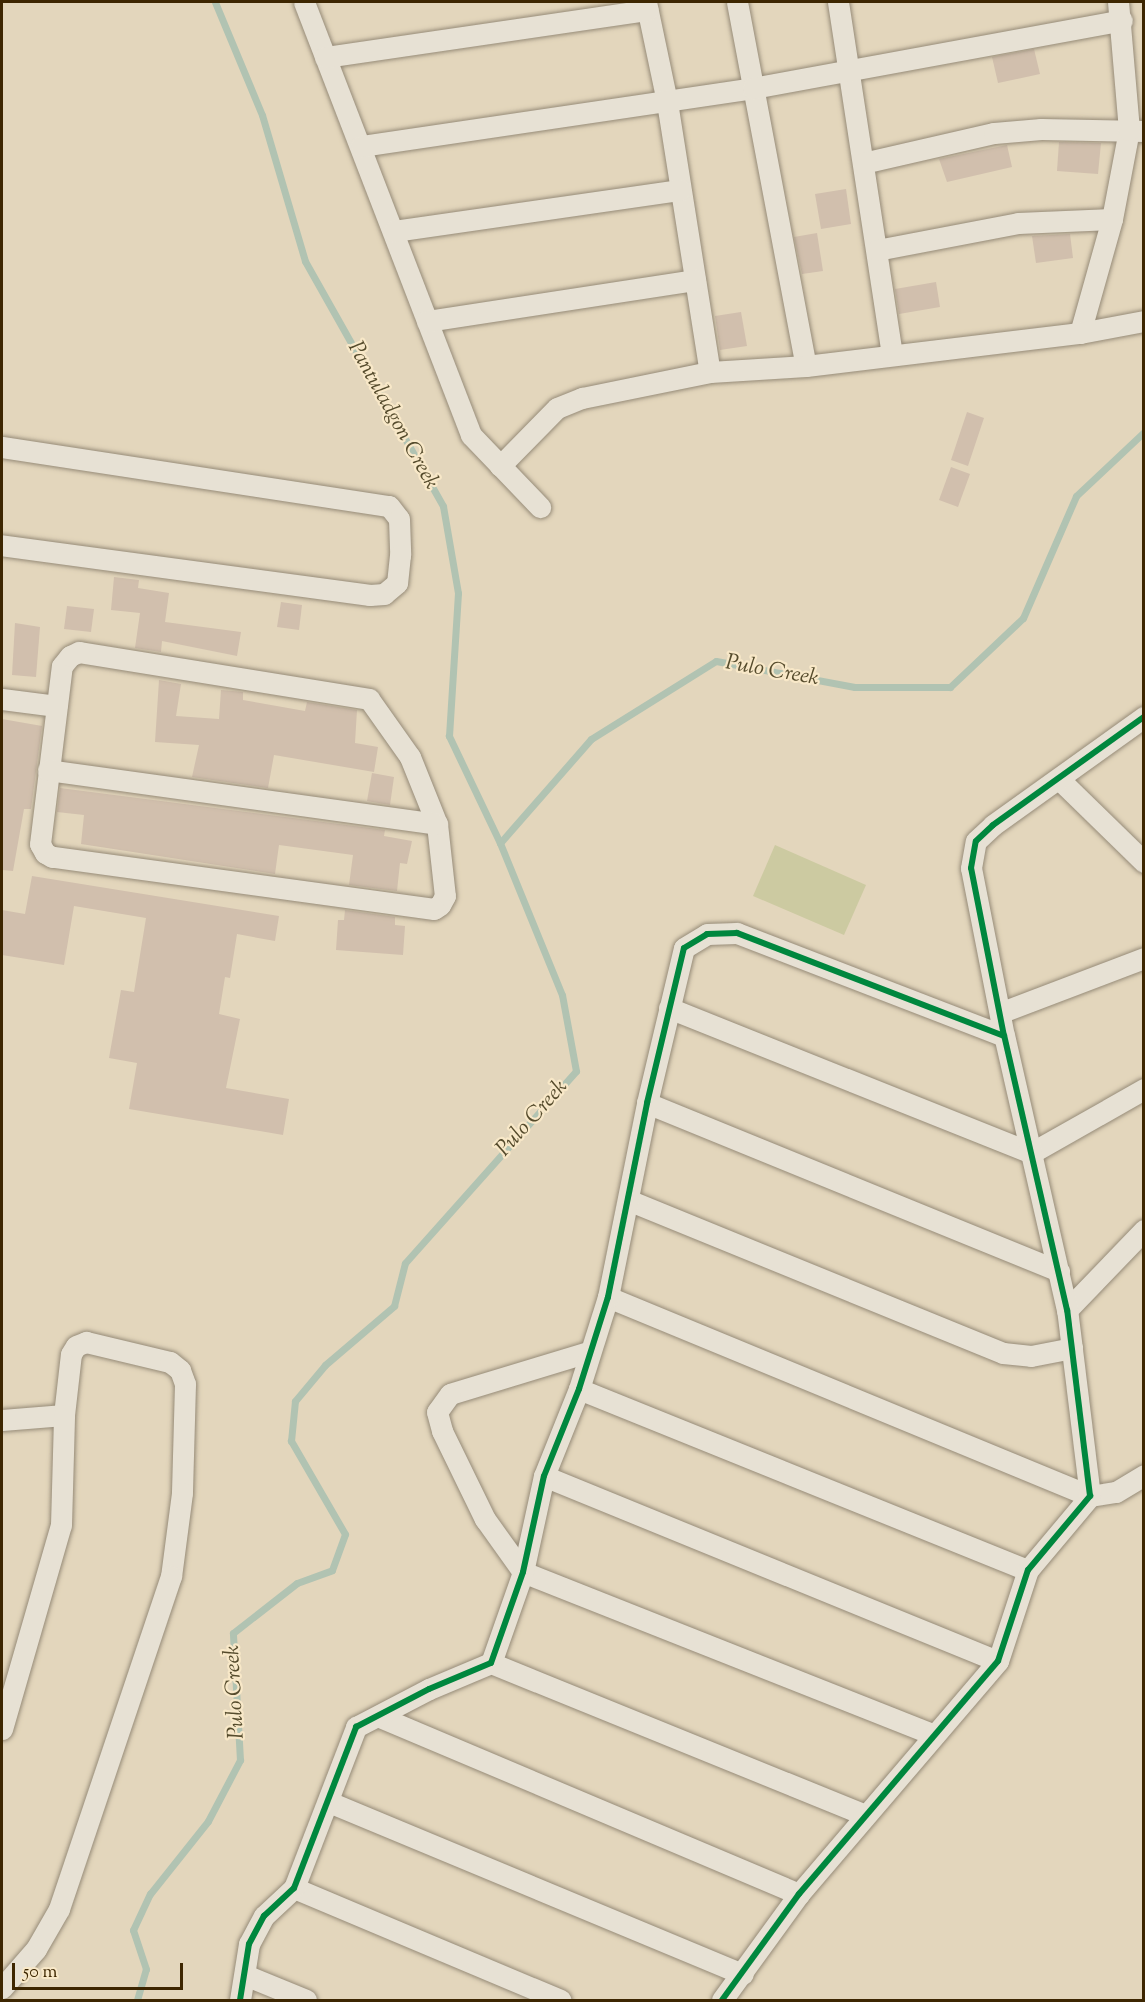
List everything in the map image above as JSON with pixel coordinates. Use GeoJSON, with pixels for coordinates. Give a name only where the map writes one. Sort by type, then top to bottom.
{"type":"FeatureCollection","features":[{"type":"Feature","properties":{"kind":"street"},"geometry":{"type":"LineString","coordinates":[[304,2],[471,435],[540,507]]}},
{"type":"Feature","properties":{"kind":"street"},"geometry":{"type":"LineString","coordinates":[[737,2],[806,366]]}},
{"type":"Feature","properties":{"kind":"street"},"geometry":{"type":"LineString","coordinates":[[838,2],[892,354]]}},
{"type":"Feature","properties":{"kind":"street"},"geometry":{"type":"LineString","coordinates":[[325,57],[647,6],[667,102],[710,372]]}},
{"type":"Feature","properties":{"kind":"street"},"geometry":{"type":"LineString","coordinates":[[361,146],[667,102],[848,72],[1120,11],[1136,131],[1080,333]]}},
{"type":"Feature","properties":{"kind":"street"},"geometry":{"type":"LineString","coordinates":[[863,163],[994,134],[1041,129],[1136,131]]}},
{"type":"Feature","properties":{"kind":"street"},"geometry":{"type":"LineString","coordinates":[[394,231],[681,190]]}},
{"type":"Feature","properties":{"kind":"street"},"geometry":{"type":"LineString","coordinates":[[877,250],[1018,223],[1112,219]]}},
{"type":"Feature","properties":{"kind":"street"},"geometry":{"type":"LineString","coordinates":[[427,321],[695,280]]}},
{"type":"Feature","properties":{"kind":"street"},"geometry":{"type":"LineString","coordinates":[[500,466],[566,402],[710,372],[806,366],[1080,333],[1143,321]]}},
{"type":"Feature","properties":{"kind":"street"},"geometry":{"type":"LineString","coordinates":[[2,447],[389,506],[399,519],[400,555],[397,583],[384,594],[370,595],[2,545]]}},
{"type":"Feature","properties":{"kind":"street"},"geometry":{"type":"LineString","coordinates":[[79,652],[369,699],[410,757],[437,824],[445,896],[434,909],[52,857],[40,844],[57,706],[62,666],[70,656],[79,652]]}},
{"type":"Feature","properties":{"kind":"street"},"geometry":{"type":"LineString","coordinates":[[2,699],[57,706]]}},
{"type":"Feature","properties":{"kind":"street"},"geometry":{"type":"LineString","coordinates":[[722,2001],[799,1894],[933,1734],[998,1661],[1028,1570],[1090,1496],[1067,1310],[1004,1036],[1002,1012],[971,868],[976,841],[1143,717]]}},
{"type":"Feature","properties":{"kind":"street"},"geometry":{"type":"LineString","coordinates":[[48,770],[437,824]]}},
{"type":"Feature","properties":{"kind":"street"},"geometry":{"type":"LineString","coordinates":[[1059,779],[1143,862]]}},
{"type":"Feature","properties":{"kind":"street"},"geometry":{"type":"LineString","coordinates":[[491,1663],[523,1572],[544,1476],[579,1389],[588,1352],[608,1297],[647,1103],[684,948],[707,934],[737,933],[1004,1036]]}},
{"type":"Feature","properties":{"kind":"street"},"geometry":{"type":"LineString","coordinates":[[1002,1012],[1143,958]]}},
{"type":"Feature","properties":{"kind":"street"},"geometry":{"type":"LineString","coordinates":[[669,1008],[1031,1153]]}},
{"type":"Feature","properties":{"kind":"street"},"geometry":{"type":"LineString","coordinates":[[1031,1153],[1143,1089]]}},
{"type":"Feature","properties":{"kind":"street"},"geometry":{"type":"LineString","coordinates":[[647,1103],[1059,1271]]}},
{"type":"Feature","properties":{"kind":"street"},"geometry":{"type":"LineString","coordinates":[[628,1200],[1003,1353],[1031,1356],[1072,1348]]}},
{"type":"Feature","properties":{"kind":"street"},"geometry":{"type":"LineString","coordinates":[[1067,1310],[1143,1230]]}},
{"type":"Feature","properties":{"kind":"street"},"geometry":{"type":"LineString","coordinates":[[608,1297],[1090,1496],[1116,1492],[1143,1475]]}},
{"type":"Feature","properties":{"kind":"street"},"geometry":{"type":"LineString","coordinates":[[2,1729],[61,1525],[64,1415],[71,1354],[76,1347],[86,1342],[170,1362],[180,1370],[184,1384],[182,1493],[171,1576],[59,1909],[36,1949],[2,1988]]}},
{"type":"Feature","properties":{"kind":"street"},"geometry":{"type":"LineString","coordinates":[[588,1352],[450,1394],[437,1412],[442,1431],[485,1519],[523,1572],[933,1734]]}},
{"type":"Feature","properties":{"kind":"street"},"geometry":{"type":"LineString","coordinates":[[579,1389],[1028,1570]]}},
{"type":"Feature","properties":{"kind":"street"},"geometry":{"type":"LineString","coordinates":[[2,1420],[64,1415]]}},
{"type":"Feature","properties":{"kind":"street"},"geometry":{"type":"LineString","coordinates":[[544,1476],[998,1661]]}},
{"type":"Feature","properties":{"kind":"street"},"geometry":{"type":"LineString","coordinates":[[240,2001],[249,1944],[264,1916],[294,1888],[356,1727],[380,1717],[429,1689],[491,1663],[865,1815]]}},
{"type":"Feature","properties":{"kind":"street"},"geometry":{"type":"LineString","coordinates":[[380,1717],[799,1894]]}},
{"type":"Feature","properties":{"kind":"street"},"geometry":{"type":"LineString","coordinates":[[329,1802],[743,1974]]}},
{"type":"Feature","properties":{"kind":"street"},"geometry":{"type":"LineString","coordinates":[[294,1888],[560,2001]]}},
{"type":"Feature","properties":{"kind":"street"},"geometry":{"type":"LineString","coordinates":[[245,1975],[306,2001]]}},
{"type":"Feature","properties":{"kind":"shaded area"},"geometry":{"type":"Polygon","coordinates":[[[775,845],[866,885],[844,935],[753,896],[775,845]]]}},
{"type":"Feature","properties":{"kind":"building"},"geometry":{"type":"Polygon","coordinates":[[[1034,49],[1040,74],[998,83],[992,57],[1034,49]]]}},
{"type":"Feature","properties":{"kind":"building"},"geometry":{"type":"Polygon","coordinates":[[[1059,142],[1101,143],[1098,174],[1057,171],[1059,142]]]}},
{"type":"Feature","properties":{"kind":"building"},"geometry":{"type":"Polygon","coordinates":[[[1007,145],[1012,167],[947,182],[939,159],[1007,145]]]}},
{"type":"Feature","properties":{"kind":"building"},"geometry":{"type":"Polygon","coordinates":[[[846,189],[851,224],[821,229],[815,194],[846,189]]]}},
{"type":"Feature","properties":{"kind":"building"},"geometry":{"type":"Polygon","coordinates":[[[817,233],[823,271],[802,274],[794,237],[817,233]]]}},
{"type":"Feature","properties":{"kind":"building"},"geometry":{"type":"Polygon","coordinates":[[[1070,234],[1073,258],[1036,263],[1032,236],[1070,234]]]}},
{"type":"Feature","properties":{"kind":"building"},"geometry":{"type":"Polygon","coordinates":[[[936,282],[940,307],[899,314],[895,289],[936,282]]]}},
{"type":"Feature","properties":{"kind":"building"},"geometry":{"type":"Polygon","coordinates":[[[741,312],[747,346],[720,350],[715,316],[741,312]]]}},
{"type":"Feature","properties":{"kind":"building"},"geometry":{"type":"Polygon","coordinates":[[[967,412],[984,418],[968,466],[951,460],[967,412]]]}},
{"type":"Feature","properties":{"kind":"building"},"geometry":{"type":"Polygon","coordinates":[[[951,467],[970,474],[958,507],[939,500],[951,467]]]}},
{"type":"Feature","properties":{"kind":"building"},"geometry":{"type":"Polygon","coordinates":[[[114,577],[139,580],[138,588],[169,593],[165,622],[241,632],[237,656],[162,641],[161,652],[135,648],[140,613],[111,610],[114,577]]]}},
{"type":"Feature","properties":{"kind":"building"},"geometry":{"type":"Polygon","coordinates":[[[281,602],[302,605],[299,630],[277,627],[281,602]]]}},
{"type":"Feature","properties":{"kind":"building"},"geometry":{"type":"Polygon","coordinates":[[[67,606],[94,609],[91,632],[64,629],[67,606]]]}},
{"type":"Feature","properties":{"kind":"building"},"geometry":{"type":"Polygon","coordinates":[[[15,623],[40,627],[36,677],[12,675],[15,623]]]}},
{"type":"Feature","properties":{"kind":"building"},"geometry":{"type":"Polygon","coordinates":[[[159,680],[181,684],[176,716],[219,719],[221,690],[243,692],[243,700],[305,711],[307,702],[357,710],[355,743],[378,747],[374,772],[274,755],[268,788],[192,777],[199,745],[155,742],[159,680]]]}},
{"type":"Feature","properties":{"kind":"building"},"geometry":{"type":"Polygon","coordinates":[[[2,719],[42,726],[31,809],[24,809],[13,871],[2,870],[2,719]]]}},
{"type":"Feature","properties":{"kind":"building"},"geometry":{"type":"Polygon","coordinates":[[[372,773],[394,777],[390,805],[367,801],[372,773]]]}},
{"type":"Feature","properties":{"kind":"building"},"geometry":{"type":"Polygon","coordinates":[[[60,788],[385,830],[384,836],[412,841],[407,864],[400,863],[397,891],[349,885],[353,855],[279,845],[275,874],[81,844],[84,815],[57,812],[60,788]]]}},
{"type":"Feature","properties":{"kind":"building"},"geometry":{"type":"Polygon","coordinates":[[[32,876],[279,916],[275,941],[237,934],[230,978],[225,977],[219,1014],[240,1019],[226,1088],[289,1099],[283,1135],[129,1109],[137,1063],[109,1058],[121,990],[134,992],[146,918],[74,906],[64,965],[2,955],[2,910],[25,914],[32,876]]]}},
{"type":"Feature","properties":{"kind":"building"},"geometry":{"type":"Polygon","coordinates":[[[345,910],[395,917],[395,925],[405,926],[403,955],[336,950],[338,920],[344,920],[345,910]]]}},
{"type":"Feature","properties":{"kind":"waterway","name":"Pulo Creek"},"geometry":{"type":"LineString","coordinates":[[137,2000],[146,1969],[133,1930],[150,1894],[208,1821],[240,1760],[233,1633],[297,1583],[332,1570],[345,1534],[291,1441],[295,1401],[325,1365],[394,1306],[405,1263],[576,1071],[562,995],[500,843],[449,736],[458,593],[443,506],[305,261],[262,115],[215,2]]}},
{"type":"Feature","properties":{"kind":"waterway","name":"Pulo Creek"},"geometry":{"type":"LineString","coordinates":[[500,843],[591,739],[716,661],[855,687],[950,687],[1023,618],[1076,496],[1144,432]]}},
{"type":"Feature","properties":{"kind":"cycle path"},"geometry":{"type":"LineString","coordinates":[[722,2000],[799,1894],[998,1661],[1028,1570],[1090,1496],[1067,1310],[1004,1036],[971,868],[976,841],[993,825],[1144,717]]}},
{"type":"Feature","properties":{"kind":"cycle path"},"geometry":{"type":"LineString","coordinates":[[240,2000],[249,1944],[264,1916],[294,1888],[356,1727],[429,1689],[491,1663],[523,1572],[544,1476],[579,1389],[608,1297],[647,1103],[684,948],[707,934],[737,933],[1004,1036]]}},
{"type":"Feature","properties":{"kind":"water label","name":"Pantuladgon Creek"},"geometry":{"type":"Point","coordinates":[392,416]}}]}
